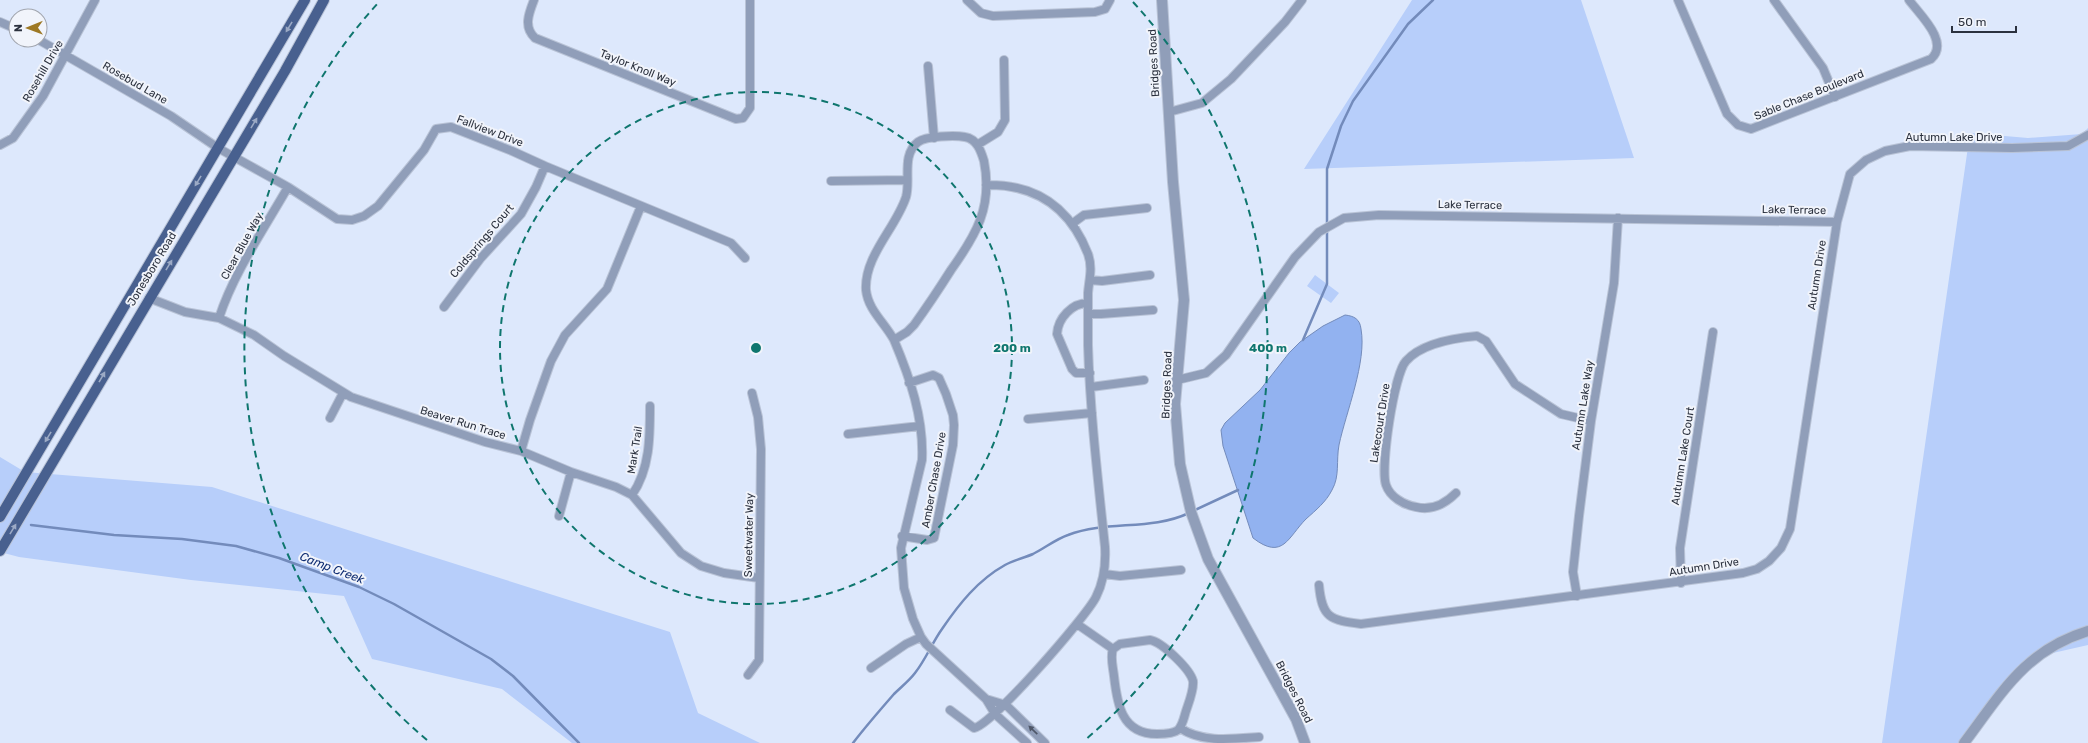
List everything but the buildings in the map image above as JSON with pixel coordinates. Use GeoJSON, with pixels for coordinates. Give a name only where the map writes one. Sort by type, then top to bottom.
{"type":"FeatureCollection","features":[{"type":"Feature","properties":{"kind":"main road","name":"Jonesboro Road"},"geometry":{"type":"LineString","coordinates":[[0,517],[305,0]]}},
{"type":"Feature","properties":{"kind":"main road","name":"Jonesboro Road"},"geometry":{"type":"LineString","coordinates":[[0,551],[234,156],[324,0]]}},
{"type":"Feature","properties":{"kind":"street","name":"Rosehill Drive"},"geometry":{"type":"LineString","coordinates":[[0,145],[14,138],[43,96],[95,0]]}},
{"type":"Feature","properties":{"kind":"street","name":"Taylor Knoll Way"},"geometry":{"type":"LineString","coordinates":[[533,3],[527,21],[530,34],[535,38],[736,119],[743,118],[750,108],[750,0]]}},
{"type":"Feature","properties":{"kind":"street"},"geometry":{"type":"LineString","coordinates":[[967,0],[981,13],[994,16],[1099,12],[1105,9],[1110,0]]}},
{"type":"Feature","properties":{"kind":"street","name":"Bridges Road"},"geometry":{"type":"LineString","coordinates":[[1162,0],[1169,112],[1184,300],[1175,404],[1180,464],[1191,512],[1208,559],[1296,719],[1305,743]]}},
{"type":"Feature","properties":{"kind":"street"},"geometry":{"type":"LineString","coordinates":[[1169,112],[1202,103],[1231,79],[1285,22],[1302,0]]}},
{"type":"Feature","properties":{"kind":"street","name":"Sable Chase Boulevard"},"geometry":{"type":"LineString","coordinates":[[1678,0],[1727,114],[1738,125],[1744,128],[1756,129],[1930,59],[1935,55],[1938,44],[1937,39],[1909,0]]}},
{"type":"Feature","properties":{"kind":"street"},"geometry":{"type":"LineString","coordinates":[[1774,0],[1822,68],[1835,97]]}},
{"type":"Feature","properties":{"kind":"street","name":"Rosebud Lane"},"geometry":{"type":"LineString","coordinates":[[48,45],[171,116],[218,148]]}},
{"type":"Feature","properties":{"kind":"street"},"geometry":{"type":"LineString","coordinates":[[894,340],[907,332],[914,325],[974,237],[983,213],[986,185],[984,164],[977,145],[998,132],[1005,120],[1004,60]]}},
{"type":"Feature","properties":{"kind":"street"},"geometry":{"type":"LineString","coordinates":[[928,66],[934,138]]}},
{"type":"Feature","properties":{"kind":"street","name":"Fallview Drive"},"geometry":{"type":"LineString","coordinates":[[218,148],[288,187],[337,218],[352,220],[364,216],[378,206],[424,150],[436,129],[451,127],[731,243],[745,258]]}},
{"type":"Feature","properties":{"kind":"street","name":"Autumn Lake Drive"},"geometry":{"type":"LineString","coordinates":[[1837,222],[1850,174],[1866,160],[1885,151],[1910,146],[2012,148],[2068,146],[2088,135]]}},
{"type":"Feature","properties":{"kind":"street","name":"Amber Chase Drive"},"geometry":{"type":"LineString","coordinates":[[977,145],[967,137],[934,138],[918,142],[911,150],[906,198],[873,262],[866,283],[867,295],[870,306],[887,326],[894,340],[909,383],[920,426],[922,460],[902,536],[901,554],[904,588],[909,609],[921,637],[940,658],[986,699],[995,714],[1027,743]]}},
{"type":"Feature","properties":{"kind":"street","name":"Coldsprings Court"},"geometry":{"type":"LineString","coordinates":[[444,306],[480,259],[521,214],[536,187],[545,166]]}},
{"type":"Feature","properties":{"kind":"street"},"geometry":{"type":"LineString","coordinates":[[830,181],[908,180]]}},
{"type":"Feature","properties":{"kind":"street"},"geometry":{"type":"LineString","coordinates":[[950,710],[974,728],[1006,705],[1077,624],[1096,598],[1104,574],[1105,547],[1092,413],[1088,314],[1091,266],[1088,255],[1073,223],[1058,208],[1044,198],[1006,185],[986,185]]}},
{"type":"Feature","properties":{"kind":"street","name":"Clear Blue Way"},"geometry":{"type":"LineString","coordinates":[[219,318],[237,276],[288,187]]}},
{"type":"Feature","properties":{"kind":"street"},"geometry":{"type":"LineString","coordinates":[[521,451],[530,420],[551,361],[565,335],[607,289],[641,206]]}},
{"type":"Feature","properties":{"kind":"street"},"geometry":{"type":"LineString","coordinates":[[1073,223],[1084,215],[1147,208]]}},
{"type":"Feature","properties":{"kind":"street","name":"Lake Terrace"},"geometry":{"type":"LineString","coordinates":[[1177,380],[1206,374],[1226,355],[1295,257],[1319,232],[1344,218],[1379,215],[1837,222]]}},
{"type":"Feature","properties":{"kind":"street","name":"Autumn Lake Way"},"geometry":{"type":"LineString","coordinates":[[1577,596],[1573,572],[1591,421],[1614,282],[1618,218]]}},
{"type":"Feature","properties":{"kind":"street","name":"Autumn Drive"},"geometry":{"type":"LineString","coordinates":[[1319,585],[1321,605],[1327,615],[1337,621],[1361,624],[1743,573],[1757,569],[1769,561],[1781,548],[1790,529],[1837,222]]}},
{"type":"Feature","properties":{"kind":"street"},"geometry":{"type":"LineString","coordinates":[[1090,280],[1102,281],[1150,275]]}},
{"type":"Feature","properties":{"kind":"street","name":"Beaver Run Trace"},"geometry":{"type":"LineString","coordinates":[[149,298],[185,312],[219,318],[254,335],[284,356],[343,393],[392,412],[521,451],[571,472],[616,487],[632,495],[681,553],[701,566],[736,575],[759,578]]}},
{"type":"Feature","properties":{"kind":"street"},"geometry":{"type":"LineString","coordinates":[[1088,303],[1075,305],[1070,309],[1061,322],[1057,334],[1072,369],[1079,373],[1090,373]]}},
{"type":"Feature","properties":{"kind":"street"},"geometry":{"type":"LineString","coordinates":[[1088,314],[1153,310]]}},
{"type":"Feature","properties":{"kind":"street","name":"Autumn Lake Court"},"geometry":{"type":"LineString","coordinates":[[1681,582],[1680,548],[1713,332]]}},
{"type":"Feature","properties":{"kind":"street","name":"Lakecourt Drive"},"geometry":{"type":"LineString","coordinates":[[1456,493],[1448,501],[1424,509],[1408,506],[1394,497],[1386,486],[1384,474],[1385,451],[1396,384],[1405,361],[1417,352],[1439,343],[1477,336],[1486,341],[1515,384],[1561,414],[1591,421]]}},
{"type":"Feature","properties":{"kind":"street","name":"Amber Chase Drive"},"geometry":{"type":"LineString","coordinates":[[902,536],[927,540],[934,538],[954,434],[953,415],[939,378],[933,375],[909,383]]}},
{"type":"Feature","properties":{"kind":"street"},"geometry":{"type":"LineString","coordinates":[[1091,386],[1144,380]]}},
{"type":"Feature","properties":{"kind":"street"},"geometry":{"type":"LineString","coordinates":[[330,418],[343,393]]}},
{"type":"Feature","properties":{"kind":"street","name":"Sweetwater Way"},"geometry":{"type":"LineString","coordinates":[[748,674],[758,660],[760,449],[758,417],[752,393]]}},
{"type":"Feature","properties":{"kind":"street","name":"Mark Trail"},"geometry":{"type":"LineString","coordinates":[[632,495],[641,482],[646,465],[649,446],[650,406]]}},
{"type":"Feature","properties":{"kind":"street"},"geometry":{"type":"LineString","coordinates":[[1028,419],[1092,413]]}},
{"type":"Feature","properties":{"kind":"street"},"geometry":{"type":"LineString","coordinates":[[848,434],[920,426]]}},
{"type":"Feature","properties":{"kind":"street"},"geometry":{"type":"LineString","coordinates":[[559,516],[571,472]]}},
{"type":"Feature","properties":{"kind":"street"},"geometry":{"type":"LineString","coordinates":[[1104,574],[1120,576],[1181,570]]}},
{"type":"Feature","properties":{"kind":"street"},"geometry":{"type":"LineString","coordinates":[[1077,624],[1113,649]]}},
{"type":"Feature","properties":{"kind":"street"},"geometry":{"type":"LineString","coordinates":[[1964,743],[2006,687],[2033,658],[2066,637],[2088,631]]}},
{"type":"Feature","properties":{"kind":"street"},"geometry":{"type":"LineString","coordinates":[[870,668],[906,644],[921,637]]}},
{"type":"Feature","properties":{"kind":"street"},"geometry":{"type":"LineString","coordinates":[[1153,640],[1162,645],[1188,672],[1192,681],[1192,689],[1180,728],[1174,732],[1153,734],[1139,730],[1127,721],[1119,709],[1116,701],[1113,649],[1120,644],[1153,640]]}},
{"type":"Feature","properties":{"kind":"street","name":"Amber Chase Drive"},"geometry":{"type":"LineString","coordinates":[[986,699],[1006,705],[1045,743]]}},
{"type":"Feature","properties":{"kind":"street"},"geometry":{"type":"LineString","coordinates":[[1180,728],[1190,735],[1207,740],[1258,737]]}},
{"type":"Feature","properties":{"kind":"shaded area"},"geometry":{"type":"Polygon","coordinates":[[[1412,0],[1581,0],[1634,158],[1304,169],[1412,0]]]}},
{"type":"Feature","properties":{"kind":"shaded area"},"geometry":{"type":"Polygon","coordinates":[[[2088,128],[2088,645],[2031,658],[1966,743],[1882,743],[1970,133],[2028,138],[2082,134],[2088,128]]]}},
{"type":"Feature","properties":{"kind":"shaded area"},"geometry":{"type":"Polygon","coordinates":[[[1315,275],[1339,293],[1331,303],[1307,286],[1315,275]]]}},
{"type":"Feature","properties":{"kind":"shaded area"},"geometry":{"type":"Polygon","coordinates":[[[1345,315],[1354,317],[1358,320],[1361,329],[1362,342],[1359,372],[1339,445],[1337,474],[1334,485],[1324,502],[1306,519],[1284,544],[1278,547],[1263,545],[1253,538],[1223,446],[1221,430],[1225,423],[1260,390],[1289,353],[1300,342],[1323,326],[1345,315]]]}},
{"type":"Feature","properties":{"kind":"shaded area"},"geometry":{"type":"Polygon","coordinates":[[[0,457],[25,472],[212,487],[670,632],[698,713],[760,743],[572,743],[502,689],[372,659],[344,596],[191,580],[19,557],[0,552],[0,457]]]}},
{"type":"Feature","properties":{"kind":"waterway"},"geometry":{"type":"LineString","coordinates":[[1303,340],[1327,284],[1327,169],[1341,126],[1353,101],[1408,24],[1433,0]]}},
{"type":"Feature","properties":{"kind":"waterway"},"geometry":{"type":"LineString","coordinates":[[1193,511],[1238,490]]}},
{"type":"Feature","properties":{"kind":"waterway"},"geometry":{"type":"LineString","coordinates":[[853,743],[894,694],[915,673],[938,634],[962,602],[978,585],[995,571],[1008,563],[1033,554],[1055,541],[1083,530],[1160,522],[1189,513]]}},
{"type":"Feature","properties":{"kind":"waterway","name":"Camp Creek"},"geometry":{"type":"LineString","coordinates":[[31,525],[114,535],[182,539],[236,546],[279,558],[359,587],[394,604],[491,659],[513,676],[579,743]]}}]}
